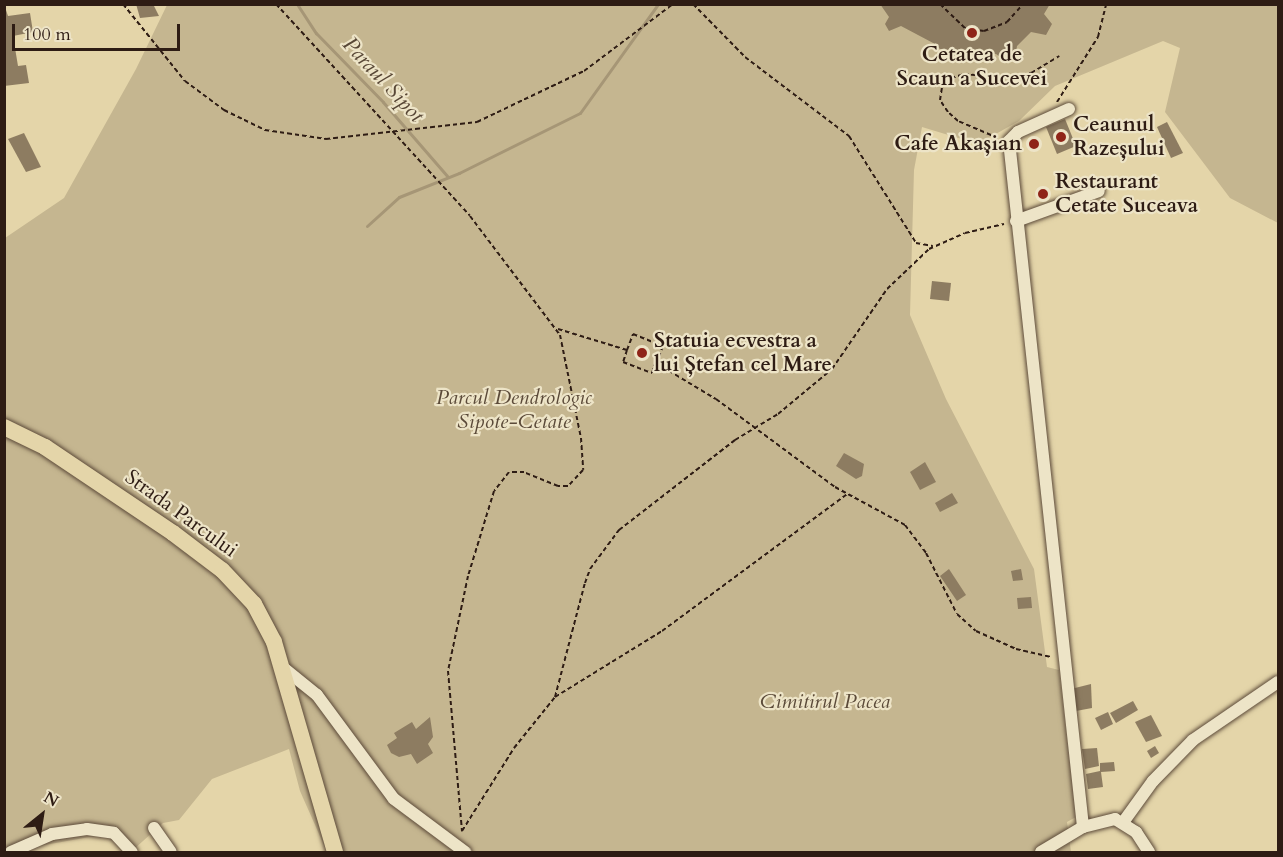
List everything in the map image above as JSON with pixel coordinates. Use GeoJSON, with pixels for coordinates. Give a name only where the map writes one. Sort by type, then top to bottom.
{"type":"FeatureCollection","features":[{"type":"Feature","properties":{"kind":"main road","name":"Strada Parcului"},"geometry":{"type":"LineString","coordinates":[[4,427],[45,447],[222,570],[266,622],[335,852]]}},
{"type":"Feature","properties":{"kind":"street"},"geometry":{"type":"LineString","coordinates":[[1069,110],[1018,132],[1009,141],[1083,827]]}},
{"type":"Feature","properties":{"kind":"street"},"geometry":{"type":"LineString","coordinates":[[1016,220],[1099,191]]}},
{"type":"Feature","properties":{"kind":"street"},"geometry":{"type":"LineString","coordinates":[[281,666],[317,695],[394,799],[465,852]]}},
{"type":"Feature","properties":{"kind":"street"},"geometry":{"type":"LineString","coordinates":[[1124,821],[1153,782],[1193,740],[1278,682]]}},
{"type":"Feature","properties":{"kind":"street"},"geometry":{"type":"LineString","coordinates":[[1041,852],[1083,827],[1108,820],[1124,821],[1149,852]]}},
{"type":"Feature","properties":{"kind":"street"},"geometry":{"type":"LineString","coordinates":[[154,828],[171,852]]}},
{"type":"Feature","properties":{"kind":"street"},"geometry":{"type":"LineString","coordinates":[[11,852],[52,834],[87,829],[114,834],[132,852]]}},
{"type":"Feature","properties":{"kind":"path"},"geometry":{"type":"LineString","coordinates":[[123,4],[185,81],[246,121],[307,139],[351,139],[477,122],[584,72],[673,4]]}},
{"type":"Feature","properties":{"kind":"path"},"geometry":{"type":"LineString","coordinates":[[276,4],[502,254],[558,329],[581,438],[583,470],[568,486],[546,483],[524,472],[509,472],[494,491],[468,576],[448,671],[458,819],[462,831]]}},
{"type":"Feature","properties":{"kind":"path"},"geometry":{"type":"LineString","coordinates":[[693,4],[745,57],[849,136],[916,243],[935,246]]}},
{"type":"Feature","properties":{"kind":"path"},"geometry":{"type":"LineString","coordinates":[[940,4],[965,28],[984,30],[1007,22],[1023,4]]}},
{"type":"Feature","properties":{"kind":"path"},"geometry":{"type":"LineString","coordinates":[[1056,104],[1083,66],[1098,37],[1106,4]]}},
{"type":"Feature","properties":{"kind":"path"},"geometry":{"type":"LineString","coordinates":[[1009,141],[958,122],[940,100],[942,87],[951,78],[964,74],[1007,78],[1031,73],[1059,56]]}},
{"type":"Feature","properties":{"kind":"path"},"geometry":{"type":"LineString","coordinates":[[555,697],[578,603],[590,569],[607,544],[720,451],[756,428],[832,369],[887,289],[935,246],[965,233],[1016,220]]}},
{"type":"Feature","properties":{"kind":"path"},"geometry":{"type":"LineString","coordinates":[[558,329],[627,350]]}},
{"type":"Feature","properties":{"kind":"path"},"geometry":{"type":"LineString","coordinates":[[633,334],[663,346],[652,373],[623,362],[627,350],[633,334]]}},
{"type":"Feature","properties":{"kind":"path"},"geometry":{"type":"LineString","coordinates":[[656,363],[682,376],[848,494],[891,516],[916,537],[957,614],[976,631],[1031,654],[1065,658]]}},
{"type":"Feature","properties":{"kind":"path"},"geometry":{"type":"LineString","coordinates":[[454,843],[514,748],[555,697],[662,631],[848,494]]}},
{"type":"Feature","properties":{"kind":"green space","name":"Parcul Dendrologic Sipote-Cetate"},"geometry":{"type":"Polygon","coordinates":[[[167,5],[1278,5],[1278,223],[1230,198],[1165,112],[1180,48],[1163,41],[1055,86],[1019,121],[978,144],[922,127],[914,170],[910,315],[946,399],[1034,569],[1047,667],[1059,670],[1076,817],[1067,822],[1071,852],[327,852],[300,791],[289,749],[212,779],[179,820],[163,823],[133,850],[125,842],[101,835],[5,852],[5,238],[64,198],[136,69],[167,5]]]}},
{"type":"Feature","properties":{"kind":"building"},"geometry":{"type":"Polygon","coordinates":[[[4,4],[8,16],[30,13],[33,32],[13,36],[18,66],[26,65],[29,83],[4,86],[4,4]]]}},
{"type":"Feature","properties":{"kind":"building"},"geometry":{"type":"Polygon","coordinates":[[[136,4],[153,4],[159,16],[140,18],[136,4]]]}},
{"type":"Feature","properties":{"kind":"building","name":"Cetatea de Scaun a Sucevei"},"geometry":{"type":"Polygon","coordinates":[[[880,4],[1050,4],[1044,14],[1052,24],[1046,35],[1031,32],[1017,46],[1015,59],[1007,62],[996,54],[965,50],[953,56],[946,55],[935,44],[901,26],[889,31],[885,24],[889,17],[880,4]]]}},
{"type":"Feature","properties":{"kind":"building"},"geometry":{"type":"Polygon","coordinates":[[[1065,119],[1076,146],[1057,154],[1046,127],[1065,119]]]}},
{"type":"Feature","properties":{"kind":"building"},"geometry":{"type":"Polygon","coordinates":[[[1167,122],[1183,153],[1171,158],[1157,127],[1167,122]]]}},
{"type":"Feature","properties":{"kind":"building"},"geometry":{"type":"Polygon","coordinates":[[[24,133],[41,167],[26,172],[8,139],[24,133]]]}},
{"type":"Feature","properties":{"kind":"building"},"geometry":{"type":"Polygon","coordinates":[[[932,281],[951,283],[949,301],[930,299],[932,281]]]}},
{"type":"Feature","properties":{"kind":"building"},"geometry":{"type":"Polygon","coordinates":[[[844,453],[864,464],[862,476],[856,479],[836,466],[844,453]]]}},
{"type":"Feature","properties":{"kind":"building"},"geometry":{"type":"Polygon","coordinates":[[[925,462],[936,482],[920,490],[910,472],[925,462]]]}},
{"type":"Feature","properties":{"kind":"building"},"geometry":{"type":"Polygon","coordinates":[[[952,493],[958,503],[940,512],[935,503],[952,493]]]}},
{"type":"Feature","properties":{"kind":"building"},"geometry":{"type":"Polygon","coordinates":[[[949,569],[966,595],[957,601],[940,576],[949,569]]]}},
{"type":"Feature","properties":{"kind":"building"},"geometry":{"type":"Polygon","coordinates":[[[1021,569],[1023,580],[1013,581],[1011,571],[1021,569]]]}},
{"type":"Feature","properties":{"kind":"building"},"geometry":{"type":"Polygon","coordinates":[[[1031,597],[1032,608],[1018,609],[1017,598],[1031,597]]]}},
{"type":"Feature","properties":{"kind":"building"},"geometry":{"type":"Polygon","coordinates":[[[1091,684],[1092,708],[1076,711],[1071,689],[1091,684]]]}},
{"type":"Feature","properties":{"kind":"building"},"geometry":{"type":"Polygon","coordinates":[[[1133,701],[1138,710],[1116,723],[1110,713],[1133,701]]]}},
{"type":"Feature","properties":{"kind":"building"},"geometry":{"type":"Polygon","coordinates":[[[1108,712],[1113,724],[1101,730],[1095,718],[1108,712]]]}},
{"type":"Feature","properties":{"kind":"building"},"geometry":{"type":"Polygon","coordinates":[[[1151,715],[1162,736],[1146,742],[1135,722],[1151,715]]]}},
{"type":"Feature","properties":{"kind":"building"},"geometry":{"type":"Polygon","coordinates":[[[430,717],[433,737],[428,744],[433,753],[417,764],[411,754],[399,757],[391,753],[387,745],[397,738],[394,733],[412,722],[416,729],[430,717]]]}},
{"type":"Feature","properties":{"kind":"building"},"geometry":{"type":"Polygon","coordinates":[[[1155,746],[1159,753],[1151,758],[1147,751],[1155,746]]]}},
{"type":"Feature","properties":{"kind":"building"},"geometry":{"type":"Polygon","coordinates":[[[1097,748],[1099,766],[1085,769],[1082,749],[1097,748]]]}},
{"type":"Feature","properties":{"kind":"building"},"geometry":{"type":"Polygon","coordinates":[[[1114,762],[1115,771],[1101,772],[1103,787],[1088,789],[1086,774],[1100,771],[1100,763],[1114,762]]]}},
{"type":"Feature","properties":{"kind":"waterway","name":"Paraul Sipot"},"geometry":{"type":"LineString","coordinates":[[297,4],[316,33],[383,102],[447,176]]}},
{"type":"Feature","properties":{"kind":"waterway"},"geometry":{"type":"LineString","coordinates":[[367,226],[399,197],[459,173],[580,113],[658,4]]}},
{"type":"Feature","properties":{"kind":"place","name":"Cetatea de Scaun a Sucevei"},"geometry":{"type":"Point","coordinates":[972,33]}},
{"type":"Feature","properties":{"kind":"place","name":"Ceaunul Razeșului"},"geometry":{"type":"Point","coordinates":[1061,137]}},
{"type":"Feature","properties":{"kind":"place","name":"Cafe Akașian"},"geometry":{"type":"Point","coordinates":[1034,144]}},
{"type":"Feature","properties":{"kind":"place","name":"Restaurant Cetate Suceava"},"geometry":{"type":"Point","coordinates":[1043,194]}},
{"type":"Feature","properties":{"kind":"place","name":"Statuia ecvestra a lui Ștefan cel Mare"},"geometry":{"type":"Point","coordinates":[642,353]}},
{"type":"Feature","properties":{"kind":"park label","name":"Cimitirul Pacea"},"geometry":{"type":"Point","coordinates":[825,702]}}]}
